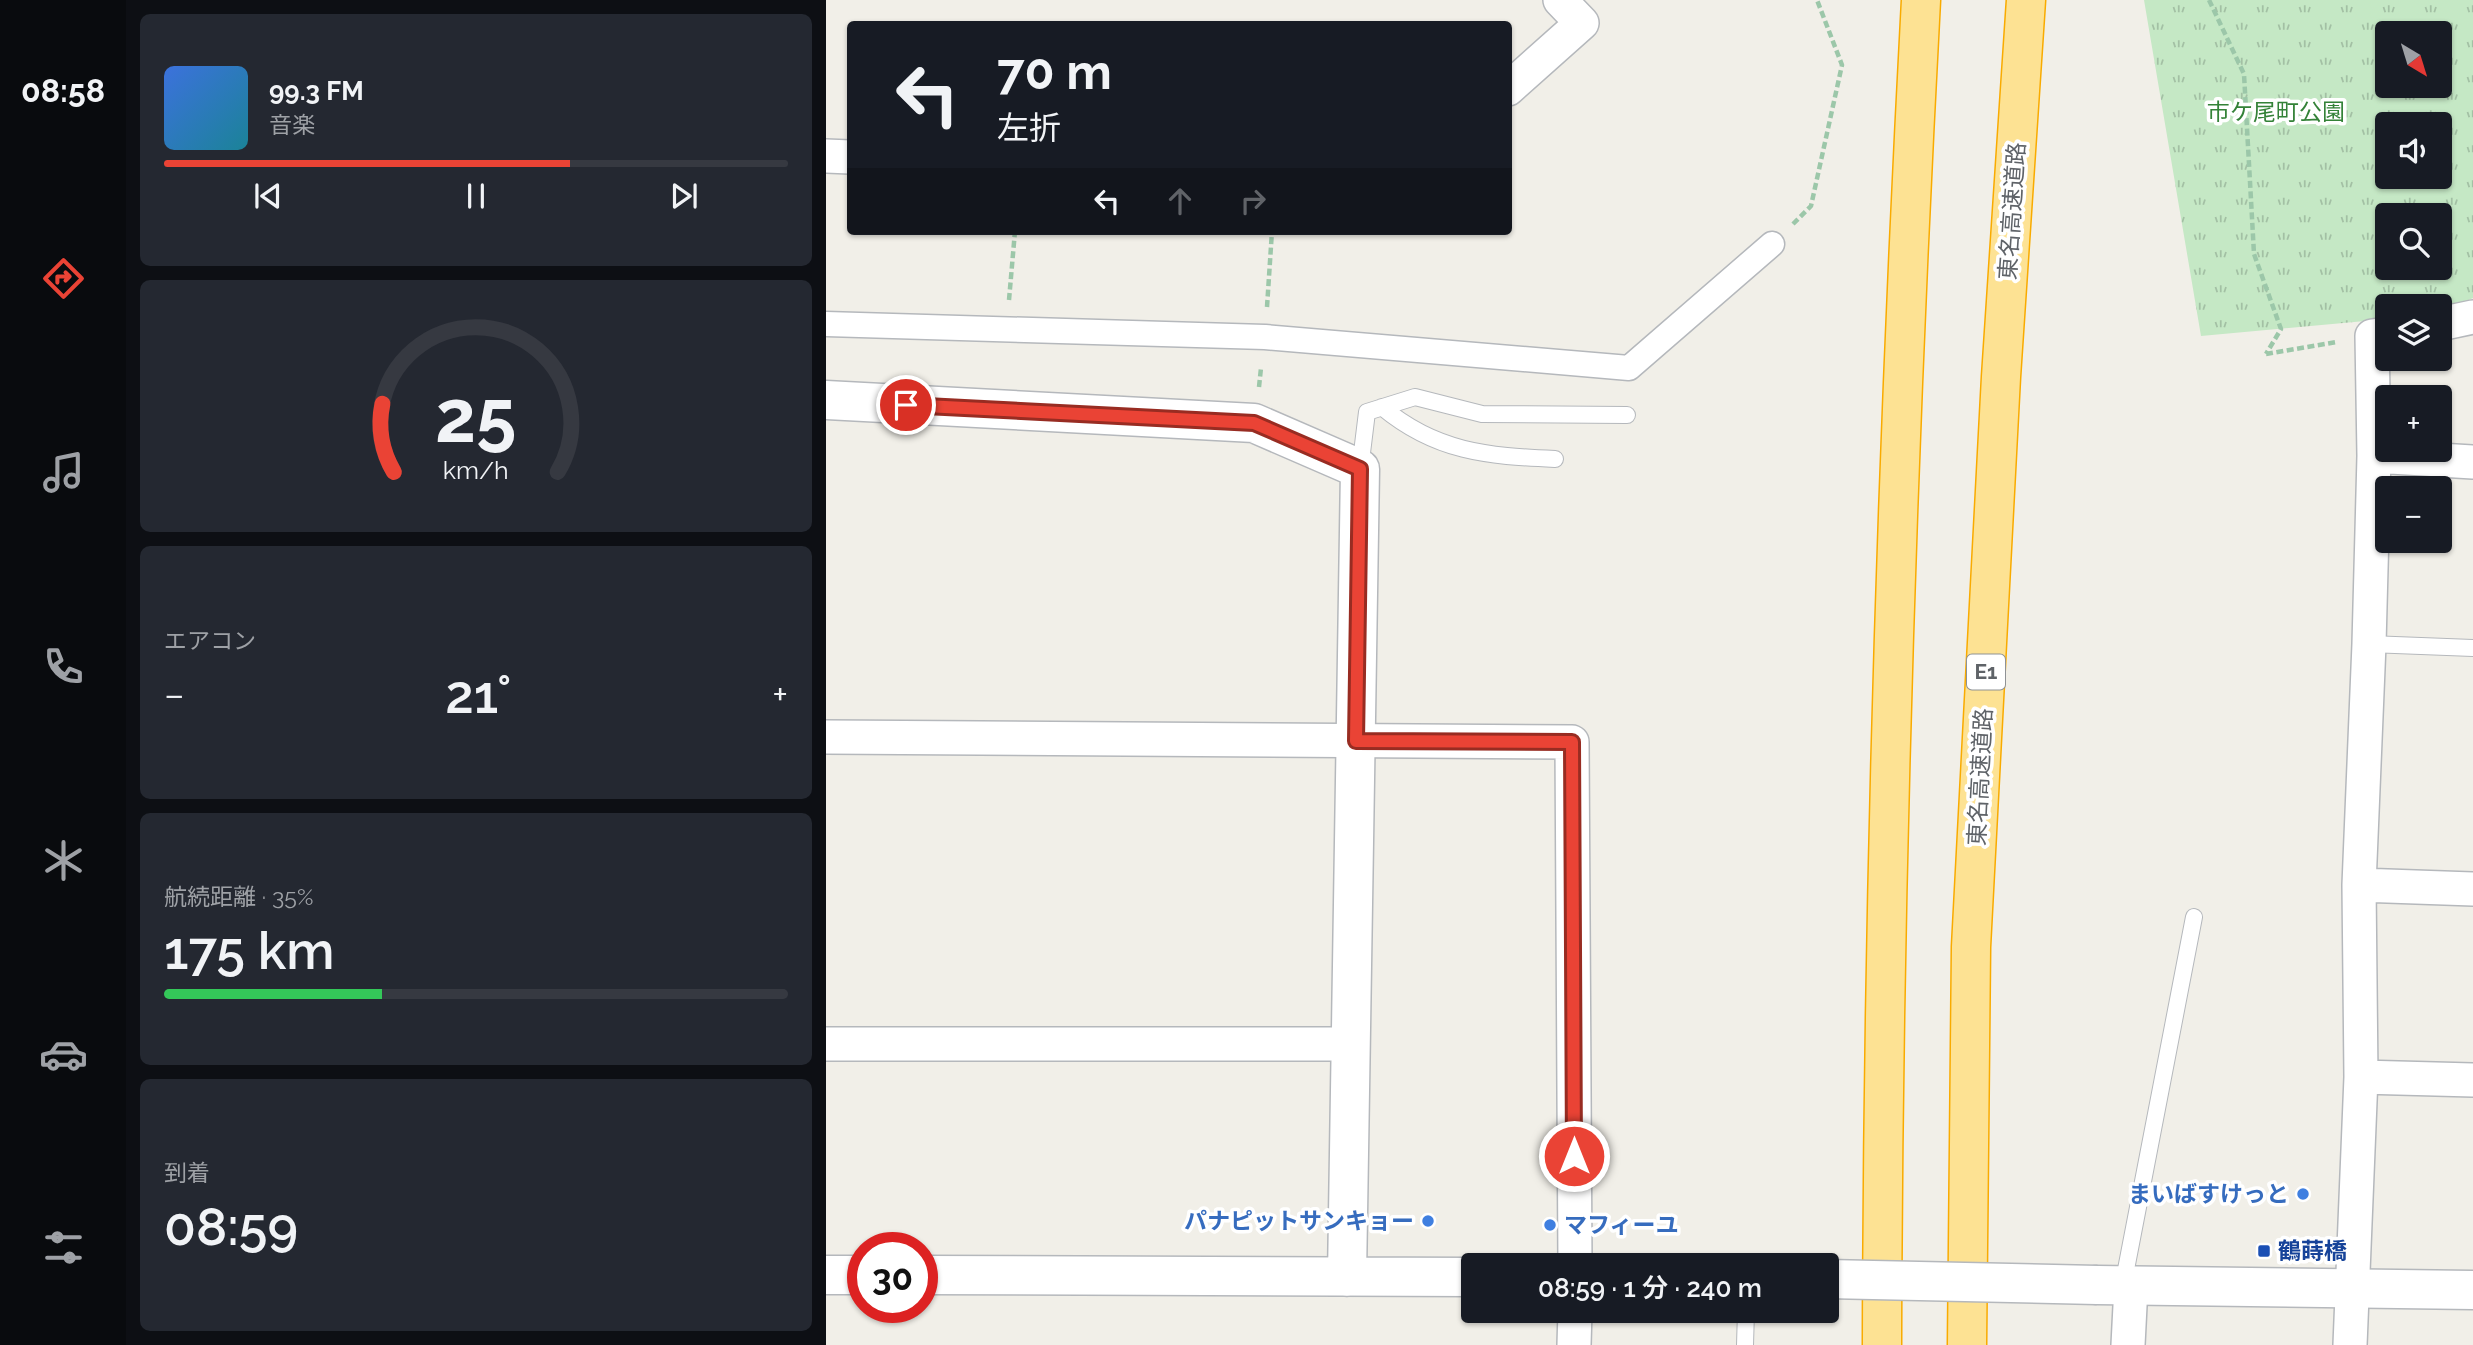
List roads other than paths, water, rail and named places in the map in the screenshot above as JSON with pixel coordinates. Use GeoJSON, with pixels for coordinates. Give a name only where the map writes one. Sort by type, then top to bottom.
{"type":"FeatureCollection","features":[{"type":"Feature","properties":{"kind":"highway"},"geometry":{"type":"LineString","coordinates":[[1882,1345],[1887,796],[1902,355],[1921,0]]}},
{"type":"Feature","properties":{"kind":"highway","name":"東名高速道路"},"geometry":{"type":"LineString","coordinates":[[1967,1345],[1971,947],[2001,377],[2026,0]]}},
{"type":"Feature","properties":{"kind":"street"},"geometry":{"type":"LineString","coordinates":[[1512,85],[1583,23],[1560,0]]}},
{"type":"Feature","properties":{"kind":"street"},"geometry":{"type":"LineString","coordinates":[[826,156],[847,157]]}},
{"type":"Feature","properties":{"kind":"street"},"geometry":{"type":"LineString","coordinates":[[826,324],[1265,337],[1629,368],[1772,244]]}},
{"type":"Feature","properties":{"kind":"street"},"geometry":{"type":"LineString","coordinates":[[2452,321],[2473,317]]}},
{"type":"Feature","properties":{"kind":"street"},"geometry":{"type":"LineString","coordinates":[[2350,1345],[2361,1077],[2359,885],[2378,371]]}},
{"type":"Feature","properties":{"kind":"street"},"geometry":{"type":"LineString","coordinates":[[826,400],[1254,423],[1360,469],[1348,1277]]}},
{"type":"Feature","properties":{"kind":"street"},"geometry":{"type":"LineString","coordinates":[[2374,456],[2473,462]]}},
{"type":"Feature","properties":{"kind":"street"},"geometry":{"type":"LineString","coordinates":[[826,737],[1572,742],[1575,1253]]}},
{"type":"Feature","properties":{"kind":"street"},"geometry":{"type":"LineString","coordinates":[[2359,885],[2473,889]]}},
{"type":"Feature","properties":{"kind":"street"},"geometry":{"type":"LineString","coordinates":[[826,1044],[1351,1044]]}},
{"type":"Feature","properties":{"kind":"street"},"geometry":{"type":"LineString","coordinates":[[2361,1077],[2473,1080]]}},
{"type":"Feature","properties":{"kind":"street"},"geometry":{"type":"LineString","coordinates":[[826,1275],[847,1275]]}},
{"type":"Feature","properties":{"kind":"street"},"geometry":{"type":"LineString","coordinates":[[938,1275],[1461,1277]]}},
{"type":"Feature","properties":{"kind":"street"},"geometry":{"type":"LineString","coordinates":[[1839,1279],[2473,1290]]}},
{"type":"Feature","properties":{"kind":"street"},"geometry":{"type":"LineString","coordinates":[[2117,1285],[2128,1345]]}},
{"type":"Feature","properties":{"kind":"street"},"geometry":{"type":"LineString","coordinates":[[1574,1323],[1574,1345]]}},
{"type":"Feature","properties":{"kind":"lane"},"geometry":{"type":"LineString","coordinates":[[1360,469],[1367,412],[1415,397],[1482,414],[1627,415]]}},
{"type":"Feature","properties":{"kind":"lane"},"geometry":{"type":"LineString","coordinates":[[1382,407],[1404,425],[1445,446],[1496,457],[1555,460]]}},
{"type":"Feature","properties":{"kind":"lane"},"geometry":{"type":"LineString","coordinates":[[2369,644],[2473,648]]}},
{"type":"Feature","properties":{"kind":"lane"},"geometry":{"type":"LineString","coordinates":[[2117,1285],[2194,917]]}},
{"type":"Feature","properties":{"kind":"lane"},"geometry":{"type":"LineString","coordinates":[[1745,1345],[1746,1323]]}},
{"type":"Feature","properties":{"kind":"place","name":"まいばすけっと"},"geometry":{"type":"Point","coordinates":[2303,1194]}},
{"type":"Feature","properties":{"kind":"place","name":"パナピットサンキョー"},"geometry":{"type":"Point","coordinates":[1428,1221]}},
{"type":"Feature","properties":{"kind":"place","name":"マフィーユ"},"geometry":{"type":"Point","coordinates":[1550,1225]}},
{"type":"Feature","properties":{"kind":"place","name":"鶴蒔橋"},"geometry":{"type":"Point","coordinates":[2264,1251]}},
{"type":"Feature","properties":{"kind":"park label","name":"市ケ尾町公園"},"geometry":{"type":"Point","coordinates":[2276,112]}}]}
